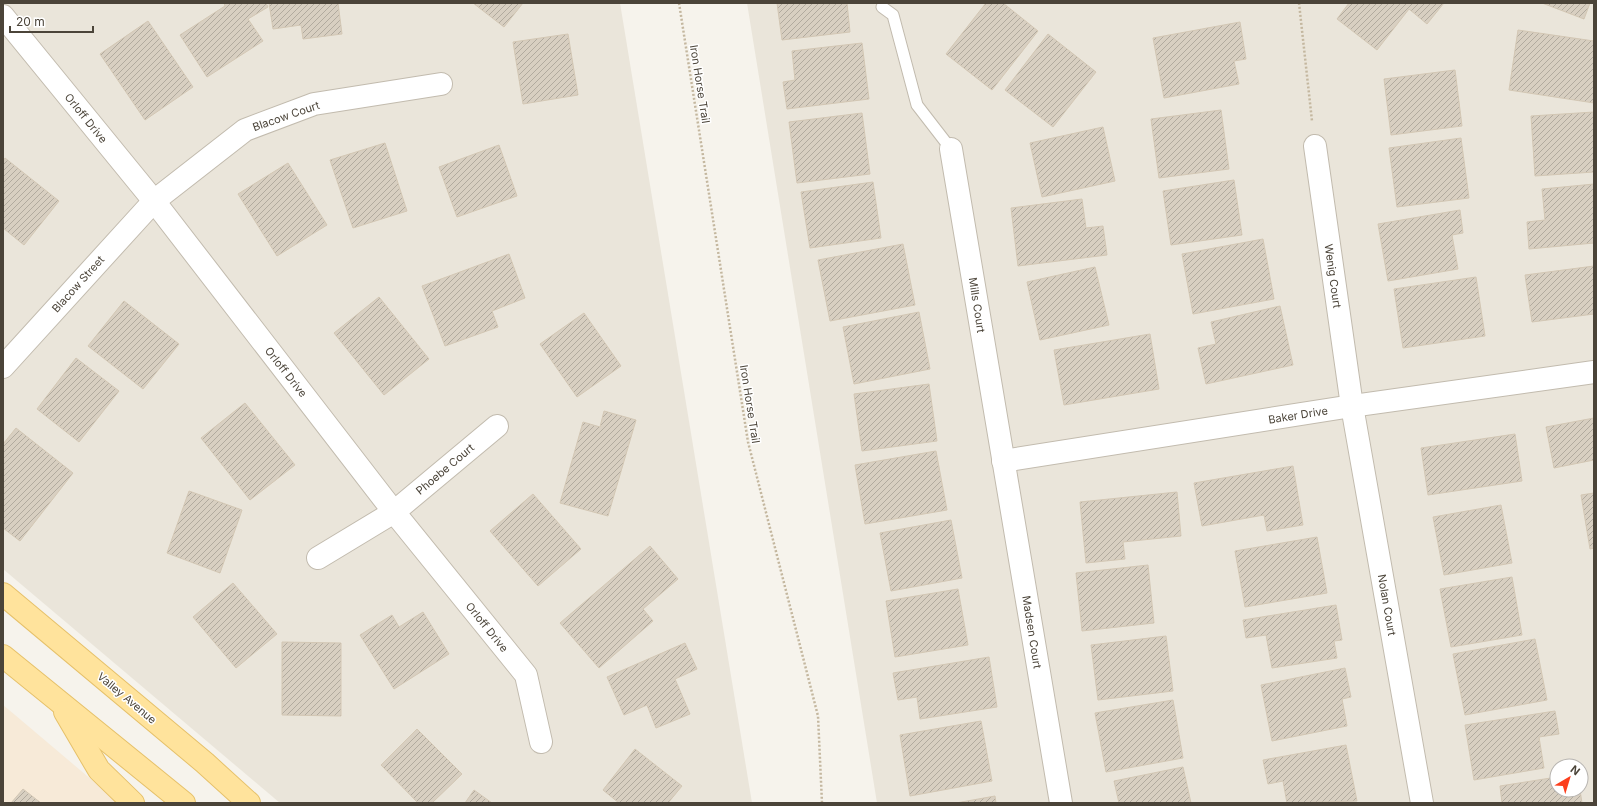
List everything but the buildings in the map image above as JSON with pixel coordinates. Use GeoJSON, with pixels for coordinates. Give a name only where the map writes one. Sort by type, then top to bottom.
{"type":"FeatureCollection","features":[{"type":"Feature","properties":{"kind":"main road","name":"Valley Avenue"},"geometry":{"type":"LineString","coordinates":[[3,594],[205,763],[249,803]]}},
{"type":"Feature","properties":{"kind":"main road"},"geometry":{"type":"LineString","coordinates":[[6,665],[58,700],[184,803]]}},
{"type":"Feature","properties":{"kind":"main road"},"geometry":{"type":"LineString","coordinates":[[58,700],[99,770],[132,803]]}},
{"type":"Feature","properties":{"kind":"street","name":"Orloff Drive"},"geometry":{"type":"LineString","coordinates":[[3,16],[154,201],[394,512],[526,674],[541,742]]}},
{"type":"Feature","properties":{"kind":"street","name":"Blacow Court"},"geometry":{"type":"LineString","coordinates":[[154,201],[245,130],[314,104],[441,84]]}},
{"type":"Feature","properties":{"kind":"street","name":"Wenig Court"},"geometry":{"type":"LineString","coordinates":[[1315,146],[1352,406]]}},
{"type":"Feature","properties":{"kind":"street","name":"Mills Court"},"geometry":{"type":"LineString","coordinates":[[951,148],[1003,461]]}},
{"type":"Feature","properties":{"kind":"street","name":"Blacow Street"},"geometry":{"type":"LineString","coordinates":[[3,367],[154,201]]}},
{"type":"Feature","properties":{"kind":"street","name":"Baker Drive"},"geometry":{"type":"LineString","coordinates":[[1003,461],[1352,406],[1594,372]]}},
{"type":"Feature","properties":{"kind":"street","name":"Nolan Court"},"geometry":{"type":"LineString","coordinates":[[1352,406],[1422,803]]}},
{"type":"Feature","properties":{"kind":"street","name":"Phoebe Court"},"geometry":{"type":"LineString","coordinates":[[318,558],[394,512],[497,426]]}},
{"type":"Feature","properties":{"kind":"street","name":"Madsen Court"},"geometry":{"type":"LineString","coordinates":[[1003,461],[1061,803]]}},
{"type":"Feature","properties":{"kind":"lane"},"geometry":{"type":"LineString","coordinates":[[882,7],[893,15],[917,105],[951,148]]}},
{"type":"Feature","properties":{"kind":"path","name":"Iron Horse Trail"},"geometry":{"type":"LineString","coordinates":[[679,3],[748,442],[818,716],[822,803]]}},
{"type":"Feature","properties":{"kind":"path"},"geometry":{"type":"LineString","coordinates":[[1299,3],[1315,146]]}},
{"type":"Feature","properties":{"kind":"shaded area"},"geometry":{"type":"Polygon","coordinates":[[[3,3],[620,3],[752,803],[280,803],[3,569],[3,3]]]}},
{"type":"Feature","properties":{"kind":"shaded area"},"geometry":{"type":"Polygon","coordinates":[[[747,3],[1594,3],[1594,803],[877,803],[747,3]]]}},
{"type":"Feature","properties":{"kind":"shaded area"},"geometry":{"type":"Polygon","coordinates":[[[3,705],[15,715],[119,803],[3,803],[3,705]]]}}]}
